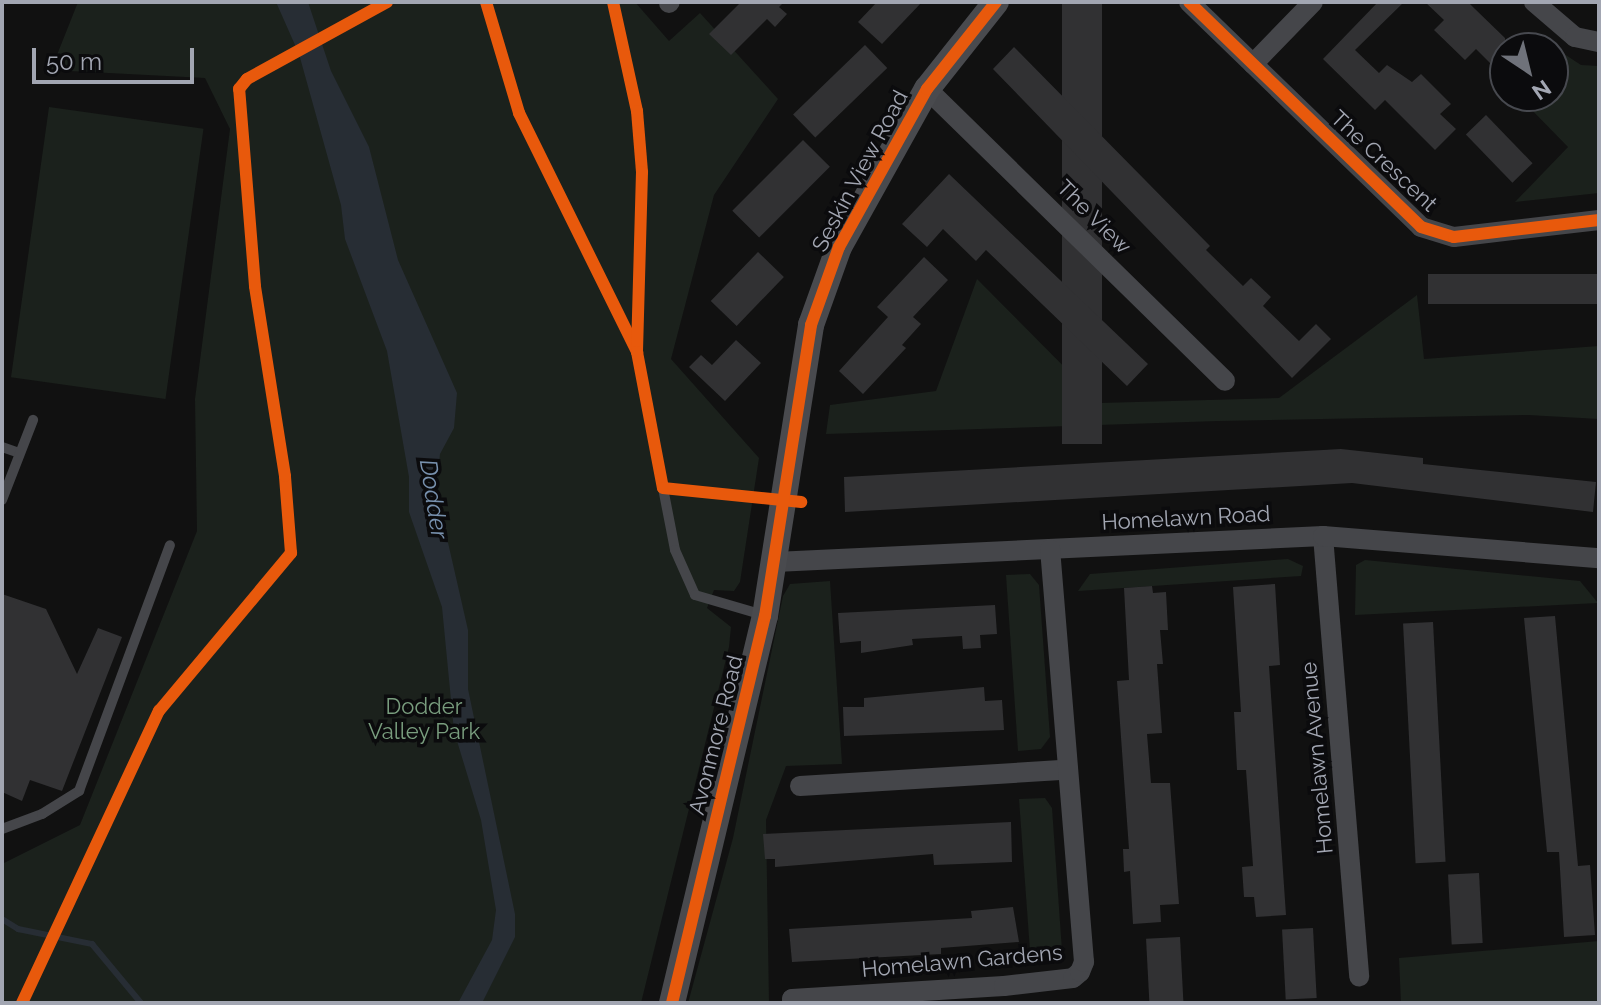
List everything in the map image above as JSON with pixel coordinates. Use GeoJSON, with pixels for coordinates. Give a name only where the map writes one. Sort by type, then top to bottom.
{"type":"FeatureCollection","features":[{"type":"Feature","properties":{"kind":"street","name":"Seskin View Road"},"geometry":{"type":"LineString","coordinates":[[786,475],[811,325],[839,247],[927,89],[996,2]]}},
{"type":"Feature","properties":{"kind":"street","name":"The Crescent"},"geometry":{"type":"LineString","coordinates":[[1189,2],[1421,227],[1454,237],[1599,220]]}},
{"type":"Feature","properties":{"kind":"street"},"geometry":{"type":"LineString","coordinates":[[1253,64],[1313,2]]}},
{"type":"Feature","properties":{"kind":"street"},"geometry":{"type":"LineString","coordinates":[[1534,2],[1575,37],[1599,42]]}},
{"type":"Feature","properties":{"kind":"street","name":"The View"},"geometry":{"type":"LineString","coordinates":[[927,89],[1225,381]]}},
{"type":"Feature","properties":{"kind":"street","name":"Avonmore Road"},"geometry":{"type":"LineString","coordinates":[[672,1003],[765,616],[786,475]]}},
{"type":"Feature","properties":{"kind":"street","name":"Homelawn Road"},"geometry":{"type":"LineString","coordinates":[[775,562],[1323,536],[1599,558]]}},
{"type":"Feature","properties":{"kind":"street","name":"Homelawn Avenue"},"geometry":{"type":"LineString","coordinates":[[1323,536],[1359,977]]}},
{"type":"Feature","properties":{"kind":"street","name":"Homelawn Gardens"},"geometry":{"type":"LineString","coordinates":[[792,1003],[792,999],[1004,986],[1077,975],[1084,962],[1065,770],[1050,549]]}},
{"type":"Feature","properties":{"kind":"street"},"geometry":{"type":"LineString","coordinates":[[800,786],[1065,770]]}},
{"type":"Feature","properties":{"kind":"lane"},"geometry":{"type":"LineString","coordinates":[[2,500],[33,420]]}},
{"type":"Feature","properties":{"kind":"lane"},"geometry":{"type":"LineString","coordinates":[[2,447],[19,453]]}},
{"type":"Feature","properties":{"kind":"lane"},"geometry":{"type":"LineString","coordinates":[[663,488],[685,579],[695,595],[765,616]]}},
{"type":"Feature","properties":{"kind":"lane"},"geometry":{"type":"LineString","coordinates":[[2,829],[42,814],[79,791],[170,545]]}},
{"type":"Feature","properties":{"kind":"green space","name":"Dodder Valley Park"},"geometry":{"type":"Polygon","coordinates":[[[78,2],[635,2],[669,41],[700,13],[778,99],[714,195],[671,359],[759,458],[740,582],[734,591],[714,590],[707,608],[731,627],[729,647],[641,1003],[2,1003],[2,864],[80,825],[197,531],[195,399],[230,129],[205,78],[51,70],[78,2]]]}},
{"type":"Feature","properties":{"kind":"green space"},"geometry":{"type":"Polygon","coordinates":[[[1569,57],[1581,65],[1599,66],[1599,193],[1515,202],[1568,147],[1534,112],[1569,112],[1569,57]]]}},
{"type":"Feature","properties":{"kind":"green space"},"geometry":{"type":"Polygon","coordinates":[[[49,107],[203,129],[165,399],[11,377],[49,107]]]}},
{"type":"Feature","properties":{"kind":"green space"},"geometry":{"type":"Polygon","coordinates":[[[977,279],[1100,403],[1279,398],[1417,295],[1424,359],[1599,346],[1599,419],[1528,415],[1218,421],[826,434],[830,405],[936,391],[977,279]]]}},
{"type":"Feature","properties":{"kind":"green space"},"geometry":{"type":"Polygon","coordinates":[[[1288,559],[1303,566],[1301,576],[1078,591],[1090,574],[1288,559]]]}},
{"type":"Feature","properties":{"kind":"green space"},"geometry":{"type":"Polygon","coordinates":[[[1365,560],[1580,581],[1598,603],[1355,615],[1356,565],[1365,560]]]}},
{"type":"Feature","properties":{"kind":"green space"},"geometry":{"type":"Polygon","coordinates":[[[1030,574],[1039,585],[1050,737],[1041,749],[1018,751],[1006,575],[1030,574]]]}},
{"type":"Feature","properties":{"kind":"green space"},"geometry":{"type":"Polygon","coordinates":[[[830,581],[842,764],[786,766],[766,820],[769,1003],[688,1003],[733,838],[783,596],[790,584],[830,581]]]}},
{"type":"Feature","properties":{"kind":"green space"},"geometry":{"type":"Polygon","coordinates":[[[1045,798],[1052,808],[1062,951],[1055,961],[1031,965],[1019,799],[1045,798]]]}},
{"type":"Feature","properties":{"kind":"green space"},"geometry":{"type":"Polygon","coordinates":[[[1599,941],[1599,1003],[1401,1003],[1399,958],[1599,941]]]}},
{"type":"Feature","properties":{"kind":"water","name":"Dodder"},"geometry":{"type":"Polygon","coordinates":[[[276,2],[308,2],[331,71],[369,147],[398,260],[457,393],[454,428],[440,454],[436,490],[468,630],[468,689],[515,914],[515,937],[482,1003],[458,1003],[492,940],[496,910],[481,820],[454,731],[442,607],[409,512],[409,477],[387,351],[345,239],[341,205],[299,54],[276,2]]]}},
{"type":"Feature","properties":{"kind":"building"},"geometry":{"type":"Polygon","coordinates":[[[741,2],[784,2],[779,7],[787,14],[775,27],[767,19],[731,55],[709,34],[741,2]]]}},
{"type":"Feature","properties":{"kind":"building"},"geometry":{"type":"Polygon","coordinates":[[[877,2],[922,2],[882,44],[858,22],[877,2]]]}},
{"type":"Feature","properties":{"kind":"building"},"geometry":{"type":"Polygon","coordinates":[[[1062,2],[1102,2],[1102,444],[1062,444],[1062,2]]]}},
{"type":"Feature","properties":{"kind":"building"},"geometry":{"type":"Polygon","coordinates":[[[1378,2],[1404,2],[1355,50],[1379,73],[1387,65],[1412,82],[1421,74],[1451,104],[1440,114],[1456,129],[1435,150],[1385,100],[1375,110],[1323,59],[1378,2]]]}},
{"type":"Feature","properties":{"kind":"building"},"geometry":{"type":"Polygon","coordinates":[[[1425,2],[1468,2],[1499,32],[1489,32],[1489,62],[1476,49],[1465,60],[1434,30],[1444,20],[1425,2]]]}},
{"type":"Feature","properties":{"kind":"building"},"geometry":{"type":"Polygon","coordinates":[[[865,45],[887,68],[815,137],[793,114],[865,45]]]}},
{"type":"Feature","properties":{"kind":"building"},"geometry":{"type":"Polygon","coordinates":[[[1014,47],[1210,246],[1206,250],[1243,286],[1251,278],[1271,297],[1263,306],[1299,341],[1316,324],[1331,339],[1292,378],[993,69],[1014,47]]]}},
{"type":"Feature","properties":{"kind":"building"},"geometry":{"type":"Polygon","coordinates":[[[1486,115],[1533,163],[1512,183],[1466,134],[1486,115]]]}},
{"type":"Feature","properties":{"kind":"building"},"geometry":{"type":"Polygon","coordinates":[[[803,140],[830,167],[759,238],[732,211],[803,140]]]}},
{"type":"Feature","properties":{"kind":"building"},"geometry":{"type":"Polygon","coordinates":[[[949,174],[1148,364],[1127,386],[986,250],[976,261],[943,229],[927,247],[902,224],[949,174]]]}},
{"type":"Feature","properties":{"kind":"building"},"geometry":{"type":"Polygon","coordinates":[[[758,252],[784,277],[737,326],[711,301],[758,252]]]}},
{"type":"Feature","properties":{"kind":"building"},"geometry":{"type":"Polygon","coordinates":[[[924,257],[948,280],[913,317],[921,324],[902,345],[906,348],[863,394],[839,371],[888,317],[877,307],[924,257]]]}},
{"type":"Feature","properties":{"kind":"building"},"geometry":{"type":"Polygon","coordinates":[[[1428,274],[1599,274],[1599,304],[1428,304],[1428,274]]]}},
{"type":"Feature","properties":{"kind":"building"},"geometry":{"type":"Polygon","coordinates":[[[736,340],[761,363],[725,401],[689,367],[701,355],[712,365],[736,340]]]}},
{"type":"Feature","properties":{"kind":"building"},"geometry":{"type":"Polygon","coordinates":[[[1341,449],[1423,458],[1423,464],[1596,482],[1593,512],[1352,483],[845,512],[844,477],[1341,449]]]}},
{"type":"Feature","properties":{"kind":"building"},"geometry":{"type":"Polygon","coordinates":[[[1275,584],[1280,665],[1269,666],[1286,915],[1256,917],[1254,897],[1244,897],[1242,867],[1253,866],[1246,770],[1237,770],[1234,712],[1241,712],[1233,587],[1275,584]]]}},
{"type":"Feature","properties":{"kind":"building"},"geometry":{"type":"Polygon","coordinates":[[[1152,586],[1153,593],[1166,592],[1168,630],[1160,630],[1163,664],[1157,664],[1162,733],[1147,734],[1151,783],[1170,783],[1179,904],[1160,905],[1161,922],[1133,924],[1130,871],[1124,872],[1123,849],[1129,849],[1117,681],[1129,680],[1124,588],[1152,586]]]}},
{"type":"Feature","properties":{"kind":"building"},"geometry":{"type":"Polygon","coordinates":[[[2,594],[46,609],[77,674],[98,628],[122,637],[62,791],[30,780],[22,801],[2,792],[2,594]]]}},
{"type":"Feature","properties":{"kind":"building"},"geometry":{"type":"Polygon","coordinates":[[[995,605],[997,634],[980,635],[981,648],[963,649],[962,636],[912,639],[913,645],[861,653],[861,641],[840,643],[838,613],[995,605]]]}},
{"type":"Feature","properties":{"kind":"building"},"geometry":{"type":"Polygon","coordinates":[[[1555,616],[1578,866],[1590,865],[1595,935],[1564,937],[1559,852],[1547,852],[1524,618],[1555,616]]]}},
{"type":"Feature","properties":{"kind":"building"},"geometry":{"type":"Polygon","coordinates":[[[1433,622],[1446,862],[1416,863],[1403,624],[1433,622]]]}},
{"type":"Feature","properties":{"kind":"building"},"geometry":{"type":"Polygon","coordinates":[[[984,687],[985,701],[1002,700],[1004,730],[844,736],[843,707],[864,707],[864,698],[984,687]]]}},
{"type":"Feature","properties":{"kind":"building"},"geometry":{"type":"Polygon","coordinates":[[[1011,822],[1012,862],[934,865],[933,854],[775,867],[775,859],[765,859],[763,834],[1011,822]]]}},
{"type":"Feature","properties":{"kind":"building"},"geometry":{"type":"Polygon","coordinates":[[[1479,873],[1483,943],[1452,945],[1448,875],[1479,873]]]}},
{"type":"Feature","properties":{"kind":"building"},"geometry":{"type":"Polygon","coordinates":[[[1013,907],[1019,942],[941,948],[941,954],[792,962],[789,929],[972,918],[971,911],[1013,907]]]}},
{"type":"Feature","properties":{"kind":"building"},"geometry":{"type":"Polygon","coordinates":[[[1313,928],[1317,998],[1286,1000],[1282,930],[1313,928]]]}},
{"type":"Feature","properties":{"kind":"building"},"geometry":{"type":"Polygon","coordinates":[[[1180,937],[1183,1003],[1149,1003],[1146,939],[1180,937]]]}},
{"type":"Feature","properties":{"kind":"waterway"},"geometry":{"type":"LineString","coordinates":[[2,919],[18,929],[92,944],[141,1003]]}},
{"type":"Feature","properties":{"kind":"cycle path"},"geometry":{"type":"LineString","coordinates":[[22,1003],[159,711],[291,553],[285,476],[255,286],[239,89],[247,79],[387,2]]}},
{"type":"Feature","properties":{"kind":"cycle path"},"geometry":{"type":"LineString","coordinates":[[486,2],[519,113],[637,352]]}},
{"type":"Feature","properties":{"kind":"cycle path"},"geometry":{"type":"LineString","coordinates":[[613,2],[637,111],[642,172],[637,352],[663,488],[801,502]]}},
{"type":"Feature","properties":{"kind":"cycle path"},"geometry":{"type":"LineString","coordinates":[[672,1003],[765,616],[811,325],[839,247],[927,89],[996,2]]}},
{"type":"Feature","properties":{"kind":"cycle path"},"geometry":{"type":"LineString","coordinates":[[1189,2],[1421,227],[1454,237],[1599,220]]}}]}
